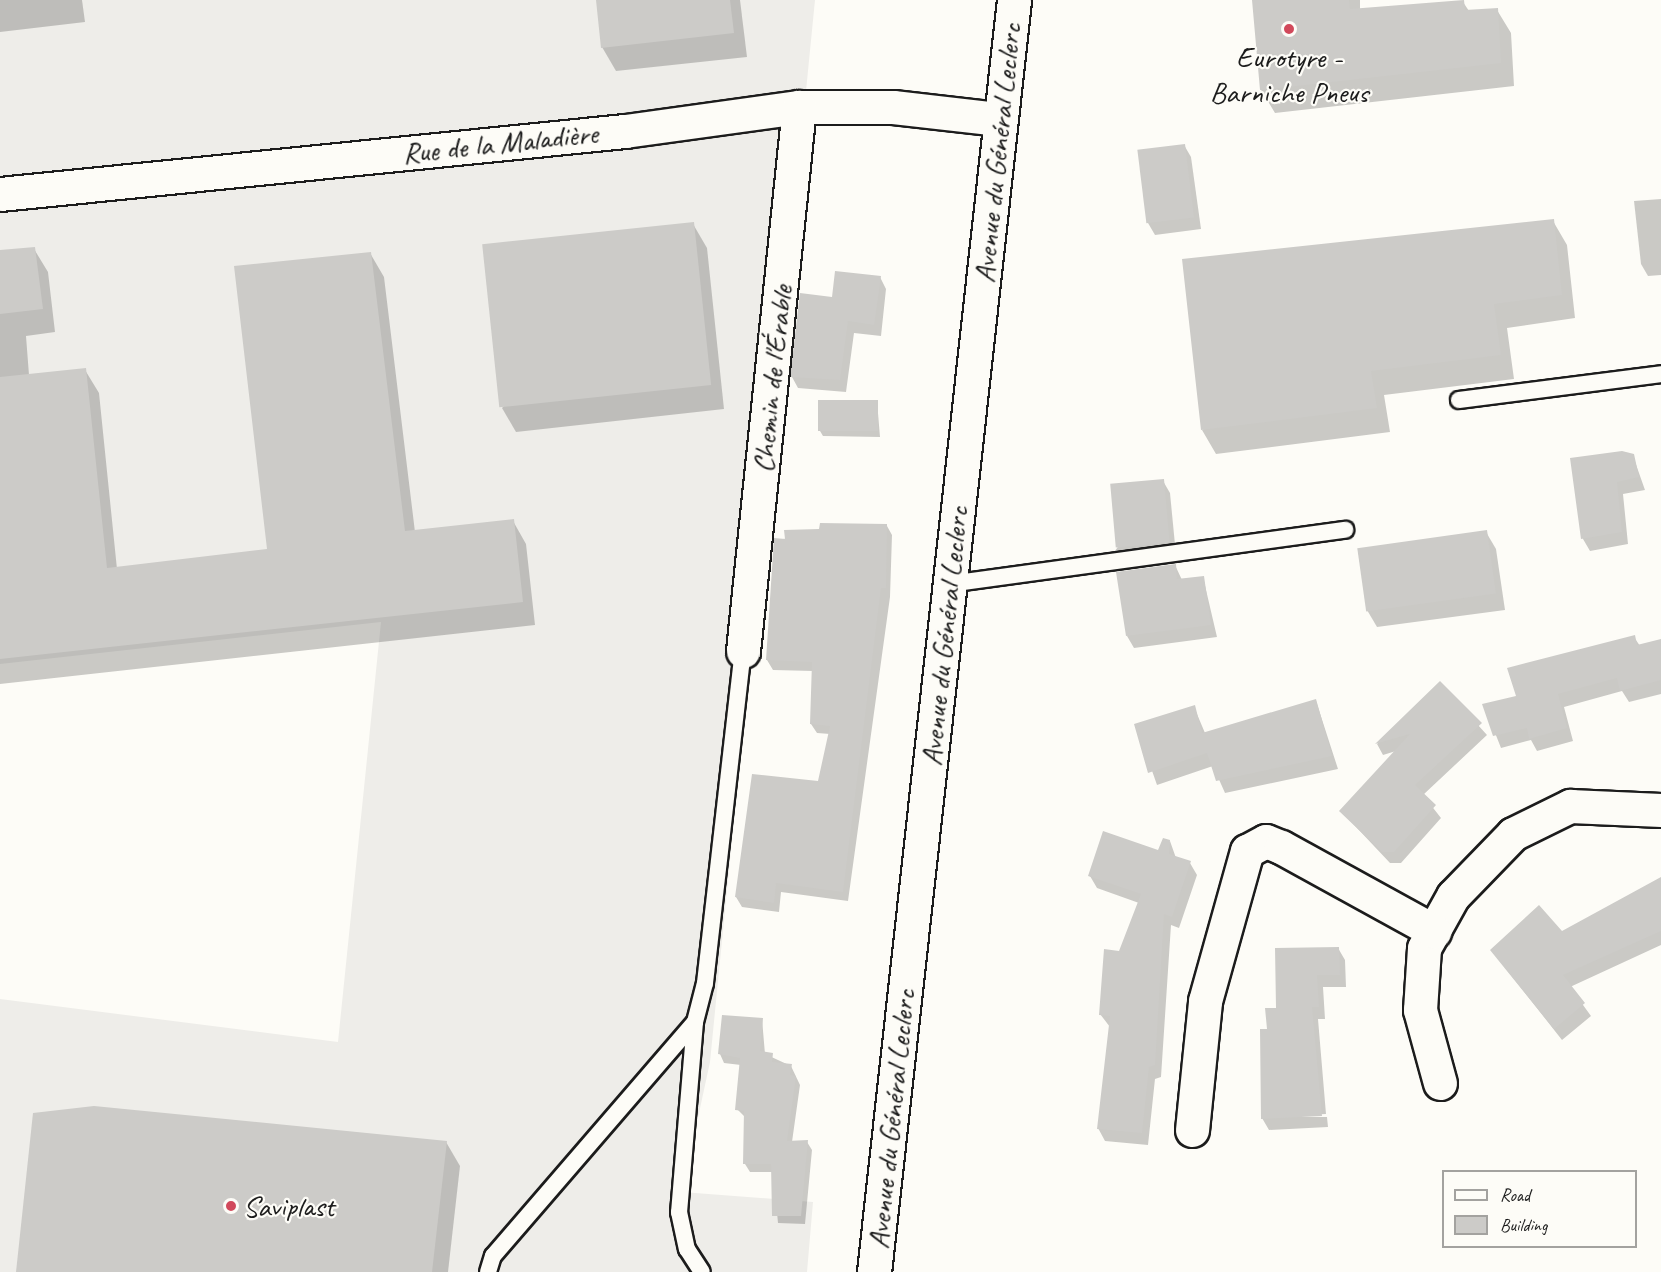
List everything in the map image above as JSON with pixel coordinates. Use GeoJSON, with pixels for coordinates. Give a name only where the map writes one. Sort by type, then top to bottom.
{"type":"FeatureCollection","features":[{"type":"Feature","properties":{"kind":"street","name":"Avenue du Général Leclerc"},"geometry":{"type":"LineString","coordinates":[[874,1272],[999,118],[1014,0]]}},
{"type":"Feature","properties":{"kind":"street","name":"Rue de la Maladière"},"geometry":{"type":"LineString","coordinates":[[0,194],[626,131],[799,107],[893,107],[999,118]]}},
{"type":"Feature","properties":{"kind":"street","name":"Chemin de l'Érable"},"geometry":{"type":"LineString","coordinates":[[743,651],[799,107]]}},
{"type":"Feature","properties":{"kind":"street"},"geometry":{"type":"LineString","coordinates":[[1440,1083],[1420,1010],[1424,948],[1453,896],[1513,834],[1570,806],[1661,810]]}},
{"type":"Feature","properties":{"kind":"street"},"geometry":{"type":"LineString","coordinates":[[1192,1130],[1205,1001],[1247,851],[1266,841],[1281,847],[1434,931]]}},
{"type":"Feature","properties":{"kind":"lane"},"geometry":{"type":"LineString","coordinates":[[1459,400],[1661,374]]}},
{"type":"Feature","properties":{"kind":"lane"},"geometry":{"type":"LineString","coordinates":[[949,584],[1345,531]]}},
{"type":"Feature","properties":{"kind":"lane"},"geometry":{"type":"LineString","coordinates":[[702,1272],[687,1249],[678,1212],[695,1022],[705,983],[743,651]]}},
{"type":"Feature","properties":{"kind":"lane"},"geometry":{"type":"LineString","coordinates":[[488,1272],[493,1256],[695,1022]]}},
{"type":"Feature","properties":{"kind":"shaded area"},"geometry":{"type":"Polygon","coordinates":[[[0,0],[815,0],[710,1062],[682,1192],[813,1202],[807,1272],[0,1272],[0,999],[338,1042],[381,622],[0,664],[0,0]]]}},
{"type":"Feature","properties":{"kind":"building"},"geometry":{"type":"Polygon","coordinates":[[[596,0],[730,0],[734,33],[601,48],[596,0]]]}},
{"type":"Feature","properties":{"kind":"building"},"geometry":{"type":"Polygon","coordinates":[[[1252,0],[1349,0],[1350,9],[1464,0],[1465,10],[1498,8],[1501,63],[1260,90],[1252,0]]]}},
{"type":"Feature","properties":{"kind":"building"},"geometry":{"type":"Polygon","coordinates":[[[1185,144],[1194,217],[1146,223],[1137,150],[1185,144]]]}},
{"type":"Feature","properties":{"kind":"building"},"geometry":{"type":"Polygon","coordinates":[[[1554,219],[1562,295],[1494,304],[1501,355],[1371,371],[1377,408],[1201,430],[1182,259],[1554,219]]]}},
{"type":"Feature","properties":{"kind":"building"},"geometry":{"type":"Polygon","coordinates":[[[694,222],[711,385],[499,407],[482,244],[694,222]]]}},
{"type":"Feature","properties":{"kind":"building"},"geometry":{"type":"Polygon","coordinates":[[[35,247],[43,309],[0,314],[0,250],[35,247]]]}},
{"type":"Feature","properties":{"kind":"building"},"geometry":{"type":"Polygon","coordinates":[[[371,252],[405,531],[514,519],[523,602],[0,659],[0,377],[86,368],[107,568],[267,549],[234,266],[371,252]]]}},
{"type":"Feature","properties":{"kind":"building"},"geometry":{"type":"Polygon","coordinates":[[[835,271],[881,276],[874,325],[848,321],[840,380],[790,377],[800,293],[832,297],[835,271]]]}},
{"type":"Feature","properties":{"kind":"building"},"geometry":{"type":"Polygon","coordinates":[[[818,400],[878,400],[878,431],[818,431],[818,400]]]}},
{"type":"Feature","properties":{"kind":"building"},"geometry":{"type":"Polygon","coordinates":[[[1622,451],[1634,454],[1639,477],[1617,482],[1622,532],[1581,539],[1570,458],[1622,451]]]}},
{"type":"Feature","properties":{"kind":"building"},"geometry":{"type":"Polygon","coordinates":[[[1164,479],[1170,543],[1116,547],[1110,484],[1164,479]]]}},
{"type":"Feature","properties":{"kind":"building"},"geometry":{"type":"Polygon","coordinates":[[[820,523],[887,524],[886,588],[881,588],[843,892],[776,883],[774,903],[735,897],[752,774],[818,781],[830,726],[810,724],[812,662],[766,660],[774,538],[785,539],[784,530],[819,529],[820,523]]]}},
{"type":"Feature","properties":{"kind":"building"},"geometry":{"type":"Polygon","coordinates":[[[1487,530],[1496,593],[1366,612],[1357,548],[1487,530]]]}},
{"type":"Feature","properties":{"kind":"building"},"geometry":{"type":"Polygon","coordinates":[[[1176,564],[1177,579],[1204,576],[1211,625],[1126,636],[1116,572],[1176,564]]]}},
{"type":"Feature","properties":{"kind":"building"},"geometry":{"type":"Polygon","coordinates":[[[1635,635],[1637,645],[1661,639],[1661,680],[1620,691],[1617,678],[1558,694],[1567,728],[1529,739],[1527,728],[1493,736],[1482,704],[1516,696],[1507,668],[1635,635]]]}},
{"type":"Feature","properties":{"kind":"building"},"geometry":{"type":"Polygon","coordinates":[[[1440,681],[1482,723],[1415,785],[1436,805],[1394,852],[1382,852],[1339,811],[1410,734],[1375,744],[1440,681]]]}},
{"type":"Feature","properties":{"kind":"building"},"geometry":{"type":"Polygon","coordinates":[[[1316,699],[1332,756],[1216,781],[1207,753],[1148,773],[1134,724],[1195,705],[1202,733],[1316,699]]]}},
{"type":"Feature","properties":{"kind":"building"},"geometry":{"type":"Polygon","coordinates":[[[1103,831],[1158,850],[1163,838],[1170,840],[1169,854],[1191,861],[1172,917],[1164,914],[1155,1065],[1149,1067],[1142,1133],[1097,1129],[1110,1016],[1099,1015],[1104,949],[1119,951],[1141,894],[1088,876],[1103,831]]]}},
{"type":"Feature","properties":{"kind":"building"},"geometry":{"type":"Polygon","coordinates":[[[1661,877],[1661,931],[1563,975],[1585,1003],[1554,1029],[1490,950],[1539,905],[1562,931],[1661,877]]]}},
{"type":"Feature","properties":{"kind":"building"},"geometry":{"type":"Polygon","coordinates":[[[1339,947],[1340,975],[1317,975],[1319,1007],[1312,1007],[1322,1116],[1261,1119],[1260,1029],[1267,1029],[1265,1008],[1276,1008],[1275,948],[1339,947]]]}},
{"type":"Feature","properties":{"kind":"building"},"geometry":{"type":"Polygon","coordinates":[[[722,1015],[763,1018],[760,1051],[773,1053],[772,1062],[792,1064],[790,1075],[796,1076],[787,1141],[808,1140],[801,1216],[772,1216],[771,1164],[743,1164],[744,1111],[735,1110],[740,1058],[718,1054],[722,1015]]]}},
{"type":"Feature","properties":{"kind":"building","name":"Saviplast"},"geometry":{"type":"Polygon","coordinates":[[[94,1106],[447,1141],[432,1272],[16,1272],[33,1113],[94,1106]]]}},
{"type":"Feature","properties":{"kind":"place","name":"Eurotyre - Barniche Pneus"},"geometry":{"type":"Point","coordinates":[1289,29]}},
{"type":"Feature","properties":{"kind":"place","name":"Saviplast"},"geometry":{"type":"Point","coordinates":[231,1206]}}]}
